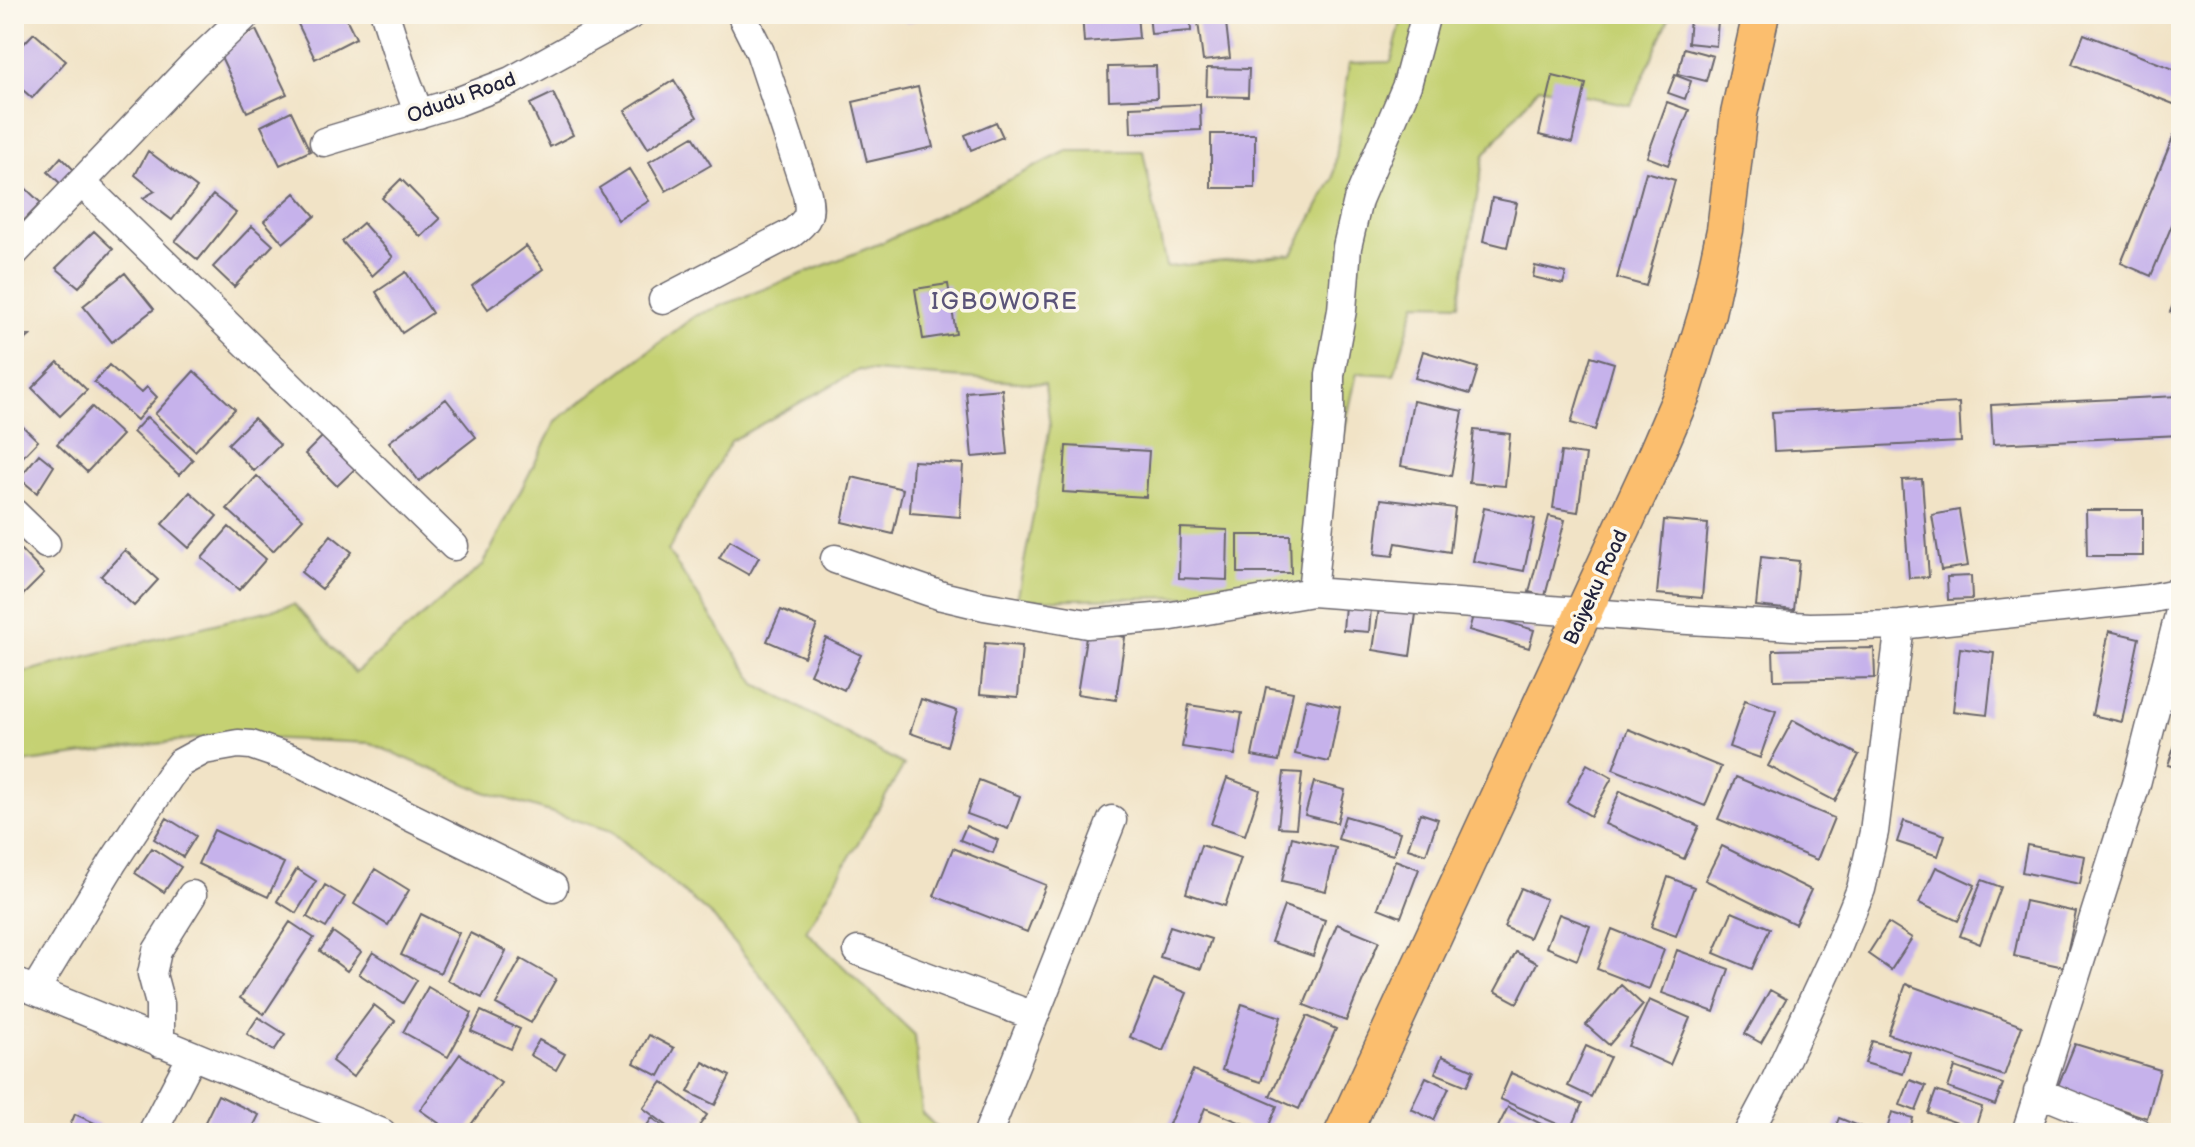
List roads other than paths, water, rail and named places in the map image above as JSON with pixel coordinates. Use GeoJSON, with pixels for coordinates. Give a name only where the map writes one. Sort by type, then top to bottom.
{"type":"FeatureCollection","features":[{"type":"Feature","properties":{"kind":"main road","name":"Baiyeku Road"},"geometry":{"type":"LineString","coordinates":[[1343,1133],[1683,392],[1707,313],[1725,230],[1739,114],[1761,14]]}},
{"type":"Feature","properties":{"kind":"street"},"geometry":{"type":"LineString","coordinates":[[14,253],[194,64],[247,14]]}},
{"type":"Feature","properties":{"kind":"street"},"geometry":{"type":"LineString","coordinates":[[385,14],[419,114]]}},
{"type":"Feature","properties":{"kind":"street","name":"Odudu Road"},"geometry":{"type":"LineString","coordinates":[[324,142],[457,102],[511,81],[632,14]]}},
{"type":"Feature","properties":{"kind":"street"},"geometry":{"type":"LineString","coordinates":[[663,300],[792,233],[804,223],[810,211],[760,52],[741,14]]}},
{"type":"Feature","properties":{"kind":"street"},"geometry":{"type":"LineString","coordinates":[[1312,592],[1330,414],[1330,375],[1342,310],[1347,247],[1358,200],[1407,85],[1426,14]]}},
{"type":"Feature","properties":{"kind":"street"},"geometry":{"type":"LineString","coordinates":[[82,183],[454,546]]}},
{"type":"Feature","properties":{"kind":"street"},"geometry":{"type":"LineString","coordinates":[[14,513],[46,544]]}},
{"type":"Feature","properties":{"kind":"street"},"geometry":{"type":"LineString","coordinates":[[835,559],[942,596],[1087,624],[1166,617],[1312,592],[1810,627],[1900,625],[2148,599],[2180,608],[2136,784],[2026,1133]]}},
{"type":"Feature","properties":{"kind":"street"},"geometry":{"type":"LineString","coordinates":[[1748,1133],[1786,1059],[1861,889],[1874,832],[1900,625]]}},
{"type":"Feature","properties":{"kind":"street"},"geometry":{"type":"LineString","coordinates":[[382,1133],[24,986],[113,862],[169,777],[180,763],[204,750],[251,745],[295,760],[553,887]]}},
{"type":"Feature","properties":{"kind":"street"},"geometry":{"type":"LineString","coordinates":[[988,1133],[1112,820]]}},
{"type":"Feature","properties":{"kind":"street"},"geometry":{"type":"LineString","coordinates":[[160,1043],[160,1004],[152,974],[157,951],[192,895]]}},
{"type":"Feature","properties":{"kind":"street"},"geometry":{"type":"LineString","coordinates":[[858,951],[1034,1016]]}},
{"type":"Feature","properties":{"kind":"street"},"geometry":{"type":"LineString","coordinates":[[152,1133],[192,1056]]}},
{"type":"Feature","properties":{"kind":"street"},"geometry":{"type":"LineString","coordinates":[[2038,1092],[2139,1133]]}},
{"type":"Feature","properties":{"kind":"district","name":"IGBOWORE"},"geometry":{"type":"Point","coordinates":[1005,301]}}]}
